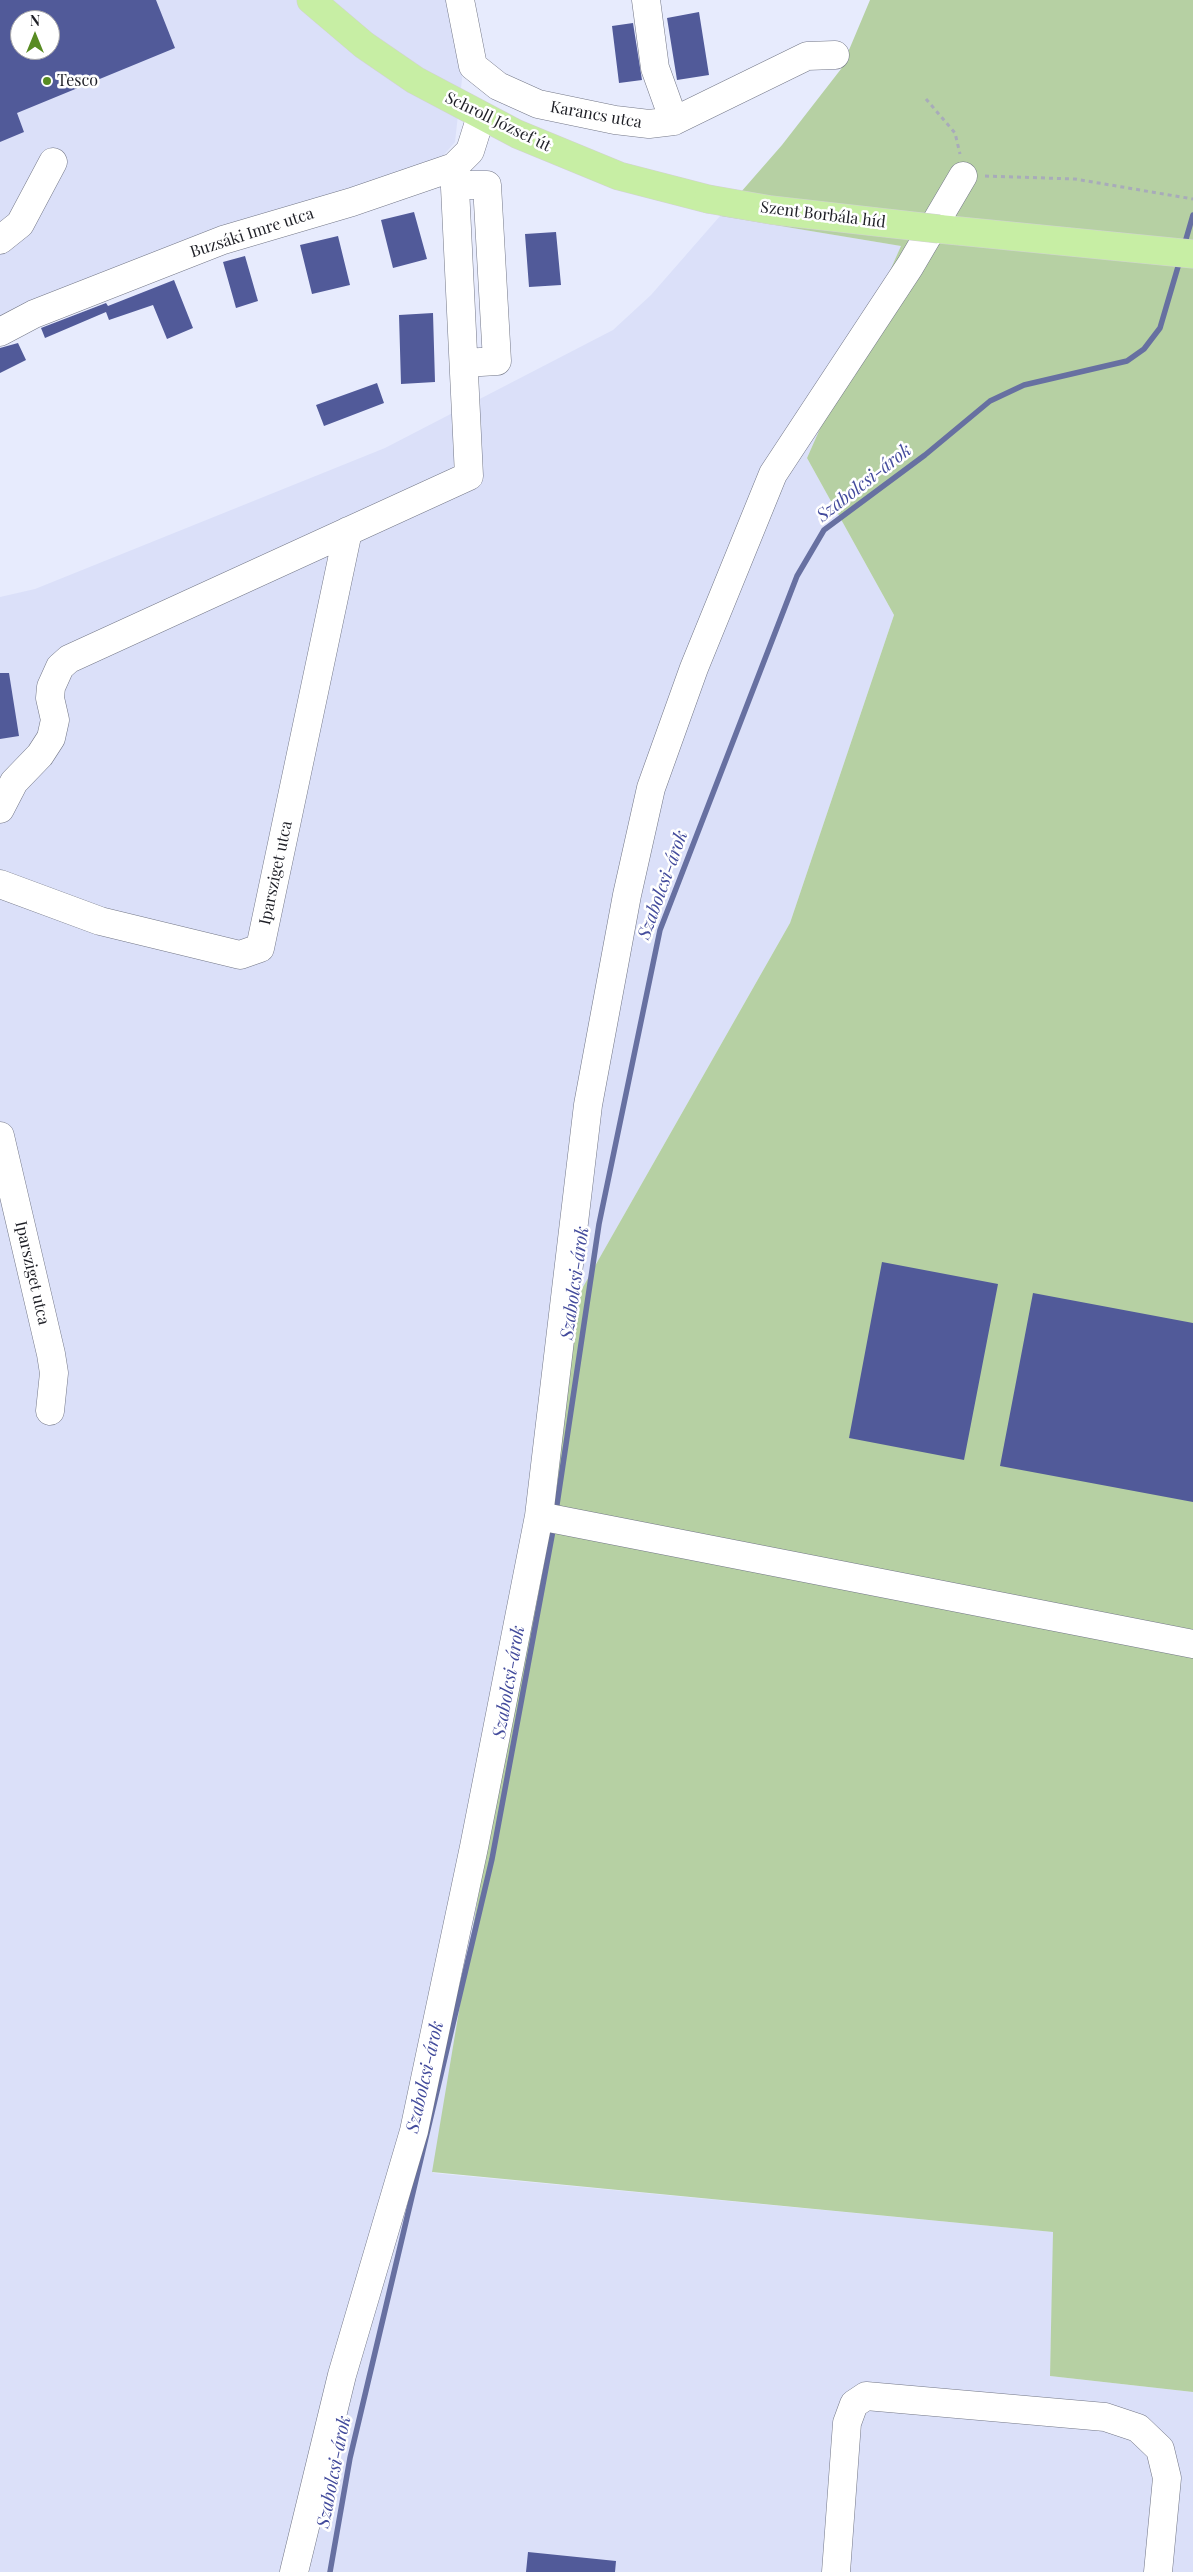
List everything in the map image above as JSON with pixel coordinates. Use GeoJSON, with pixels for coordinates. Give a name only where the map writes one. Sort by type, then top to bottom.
{"type":"FeatureCollection","features":[{"type":"Feature","properties":{"kind":"main road","name":"Schroll József út"},"geometry":{"type":"LineString","coordinates":[[311,0],[364,45],[415,80],[481,116],[517,134],[620,176],[708,199]]}},
{"type":"Feature","properties":{"kind":"main road","name":"Szent Borbála híd"},"geometry":{"type":"LineString","coordinates":[[708,199],[770,210],[1186,254]]}},
{"type":"Feature","properties":{"kind":"street","name":"Karancs utca"},"geometry":{"type":"LineString","coordinates":[[460,0],[473,66],[498,86],[538,104],[615,120],[649,124],[674,121],[719,101],[798,59],[807,56],[835,55]]}},
{"type":"Feature","properties":{"kind":"street"},"geometry":{"type":"LineString","coordinates":[[646,0],[655,68],[674,121]]}},
{"type":"Feature","properties":{"kind":"street","name":"Buzsáki Imre utca"},"geometry":{"type":"LineString","coordinates":[[0,332],[34,314],[223,240],[352,202],[454,176],[470,151],[481,116]]}},
{"type":"Feature","properties":{"kind":"street"},"geometry":{"type":"LineString","coordinates":[[0,240],[20,224],[53,162]]}},
{"type":"Feature","properties":{"kind":"street"},"geometry":{"type":"LineString","coordinates":[[0,809],[14,782],[40,755],[51,738],[55,720],[50,698],[51,688],[60,667],[69,659],[469,476],[454,176]]}},
{"type":"Feature","properties":{"kind":"street"},"geometry":{"type":"LineString","coordinates":[[294,2572],[342,2375],[414,2131],[474,1847],[550,1518],[588,1104],[627,894],[651,788],[694,668],[773,474],[910,266],[963,176]]}},
{"type":"Feature","properties":{"kind":"street","name":"Iparsziget utca"},"geometry":{"type":"LineString","coordinates":[[0,884],[100,921],[128,928],[240,955],[260,948],[348,531]]}},
{"type":"Feature","properties":{"kind":"street","name":"Iparsziget utca"},"geometry":{"type":"LineString","coordinates":[[0,1136],[51,1354],[54,1373],[50,1411]]}},
{"type":"Feature","properties":{"kind":"street"},"geometry":{"type":"LineString","coordinates":[[550,1518],[1193,1644]]}},
{"type":"Feature","properties":{"kind":"street"},"geometry":{"type":"LineString","coordinates":[[836,2572],[847,2423],[854,2404],[866,2396],[1105,2417],[1138,2428],[1160,2449],[1167,2478],[1158,2572]]}},
{"type":"Feature","properties":{"kind":"path"},"geometry":{"type":"LineString","coordinates":[[926,99],[955,133],[963,176],[1075,179],[1191,198]]}},
{"type":"Feature","properties":{"kind":"shaded area"},"geometry":{"type":"Polygon","coordinates":[[[0,0],[457,0],[464,61],[455,142],[436,164],[18,307],[0,316],[0,0]]]}},
{"type":"Feature","properties":{"kind":"shaded area"},"geometry":{"type":"Polygon","coordinates":[[[720,216],[902,246],[807,458],[894,615],[790,923],[579,1294],[433,2173],[1054,2232],[1050,2376],[1193,2392],[1193,2572],[0,2572],[0,597],[35,589],[385,448],[613,330],[651,295],[720,216]]]}},
{"type":"Feature","properties":{"kind":"green space"},"geometry":{"type":"Polygon","coordinates":[[[870,0],[1193,0],[1193,2392],[1050,2376],[1053,2232],[432,2172],[579,1294],[790,923],[894,615],[807,458],[901,246],[720,216],[782,145],[841,69],[870,0]]]}},
{"type":"Feature","properties":{"kind":"building","name":"Tesco"},"geometry":{"type":"Polygon","coordinates":[[[0,0],[156,0],[175,48],[17,113],[24,132],[0,142],[0,0]]]}},
{"type":"Feature","properties":{"kind":"building"},"geometry":{"type":"Polygon","coordinates":[[[699,12],[709,75],[677,80],[667,18],[699,12]]]}},
{"type":"Feature","properties":{"kind":"building"},"geometry":{"type":"Polygon","coordinates":[[[633,23],[642,80],[619,83],[612,26],[633,23]]]}},
{"type":"Feature","properties":{"kind":"building"},"geometry":{"type":"Polygon","coordinates":[[[414,212],[427,259],[393,268],[381,220],[414,212]]]}},
{"type":"Feature","properties":{"kind":"building"},"geometry":{"type":"Polygon","coordinates":[[[556,232],[561,285],[529,287],[525,234],[556,232]]]}},
{"type":"Feature","properties":{"kind":"building"},"geometry":{"type":"Polygon","coordinates":[[[338,236],[350,285],[312,294],[300,245],[338,236]]]}},
{"type":"Feature","properties":{"kind":"building"},"geometry":{"type":"Polygon","coordinates":[[[245,256],[258,301],[236,308],[223,262],[245,256]]]}},
{"type":"Feature","properties":{"kind":"building"},"geometry":{"type":"Polygon","coordinates":[[[174,280],[193,328],[167,339],[153,305],[109,320],[106,312],[45,338],[41,328],[106,303],[108,306],[174,280]]]}},
{"type":"Feature","properties":{"kind":"building"},"geometry":{"type":"Polygon","coordinates":[[[433,313],[435,382],[401,384],[399,315],[433,313]]]}},
{"type":"Feature","properties":{"kind":"building"},"geometry":{"type":"Polygon","coordinates":[[[18,343],[26,360],[0,373],[0,348],[18,343]]]}},
{"type":"Feature","properties":{"kind":"building"},"geometry":{"type":"Polygon","coordinates":[[[377,383],[384,403],[324,426],[316,405],[377,383]]]}},
{"type":"Feature","properties":{"kind":"building"},"geometry":{"type":"Polygon","coordinates":[[[0,673],[9,673],[19,736],[0,739],[0,673]]]}},
{"type":"Feature","properties":{"kind":"building"},"geometry":{"type":"Polygon","coordinates":[[[882,1262],[998,1284],[964,1460],[849,1438],[882,1262]]]}},
{"type":"Feature","properties":{"kind":"building"},"geometry":{"type":"Polygon","coordinates":[[[1033,1293],[1193,1323],[1193,1502],[1000,1466],[1033,1293]]]}},
{"type":"Feature","properties":{"kind":"building"},"geometry":{"type":"Polygon","coordinates":[[[528,2552],[616,2561],[615,2572],[526,2572],[528,2552]]]}},
{"type":"Feature","properties":{"kind":"waterway","name":"Szabolcsi-árok"},"geometry":{"type":"LineString","coordinates":[[1184,246],[1193,215]]}},
{"type":"Feature","properties":{"kind":"waterway","name":"Szabolcsi-árok"},"geometry":{"type":"LineString","coordinates":[[556,1511],[599,1224],[660,930],[797,576],[824,530],[925,455],[990,401],[1024,385],[1127,361],[1144,349],[1160,328],[1180,260]]}},
{"type":"Feature","properties":{"kind":"waterway","name":"Szabolcsi-árok"},"geometry":{"type":"LineString","coordinates":[[330,2572],[350,2458],[492,1859],[554,1525]]}},
{"type":"Feature","properties":{"kind":"place","name":"Tesco"},"geometry":{"type":"Point","coordinates":[47,81]}}]}
